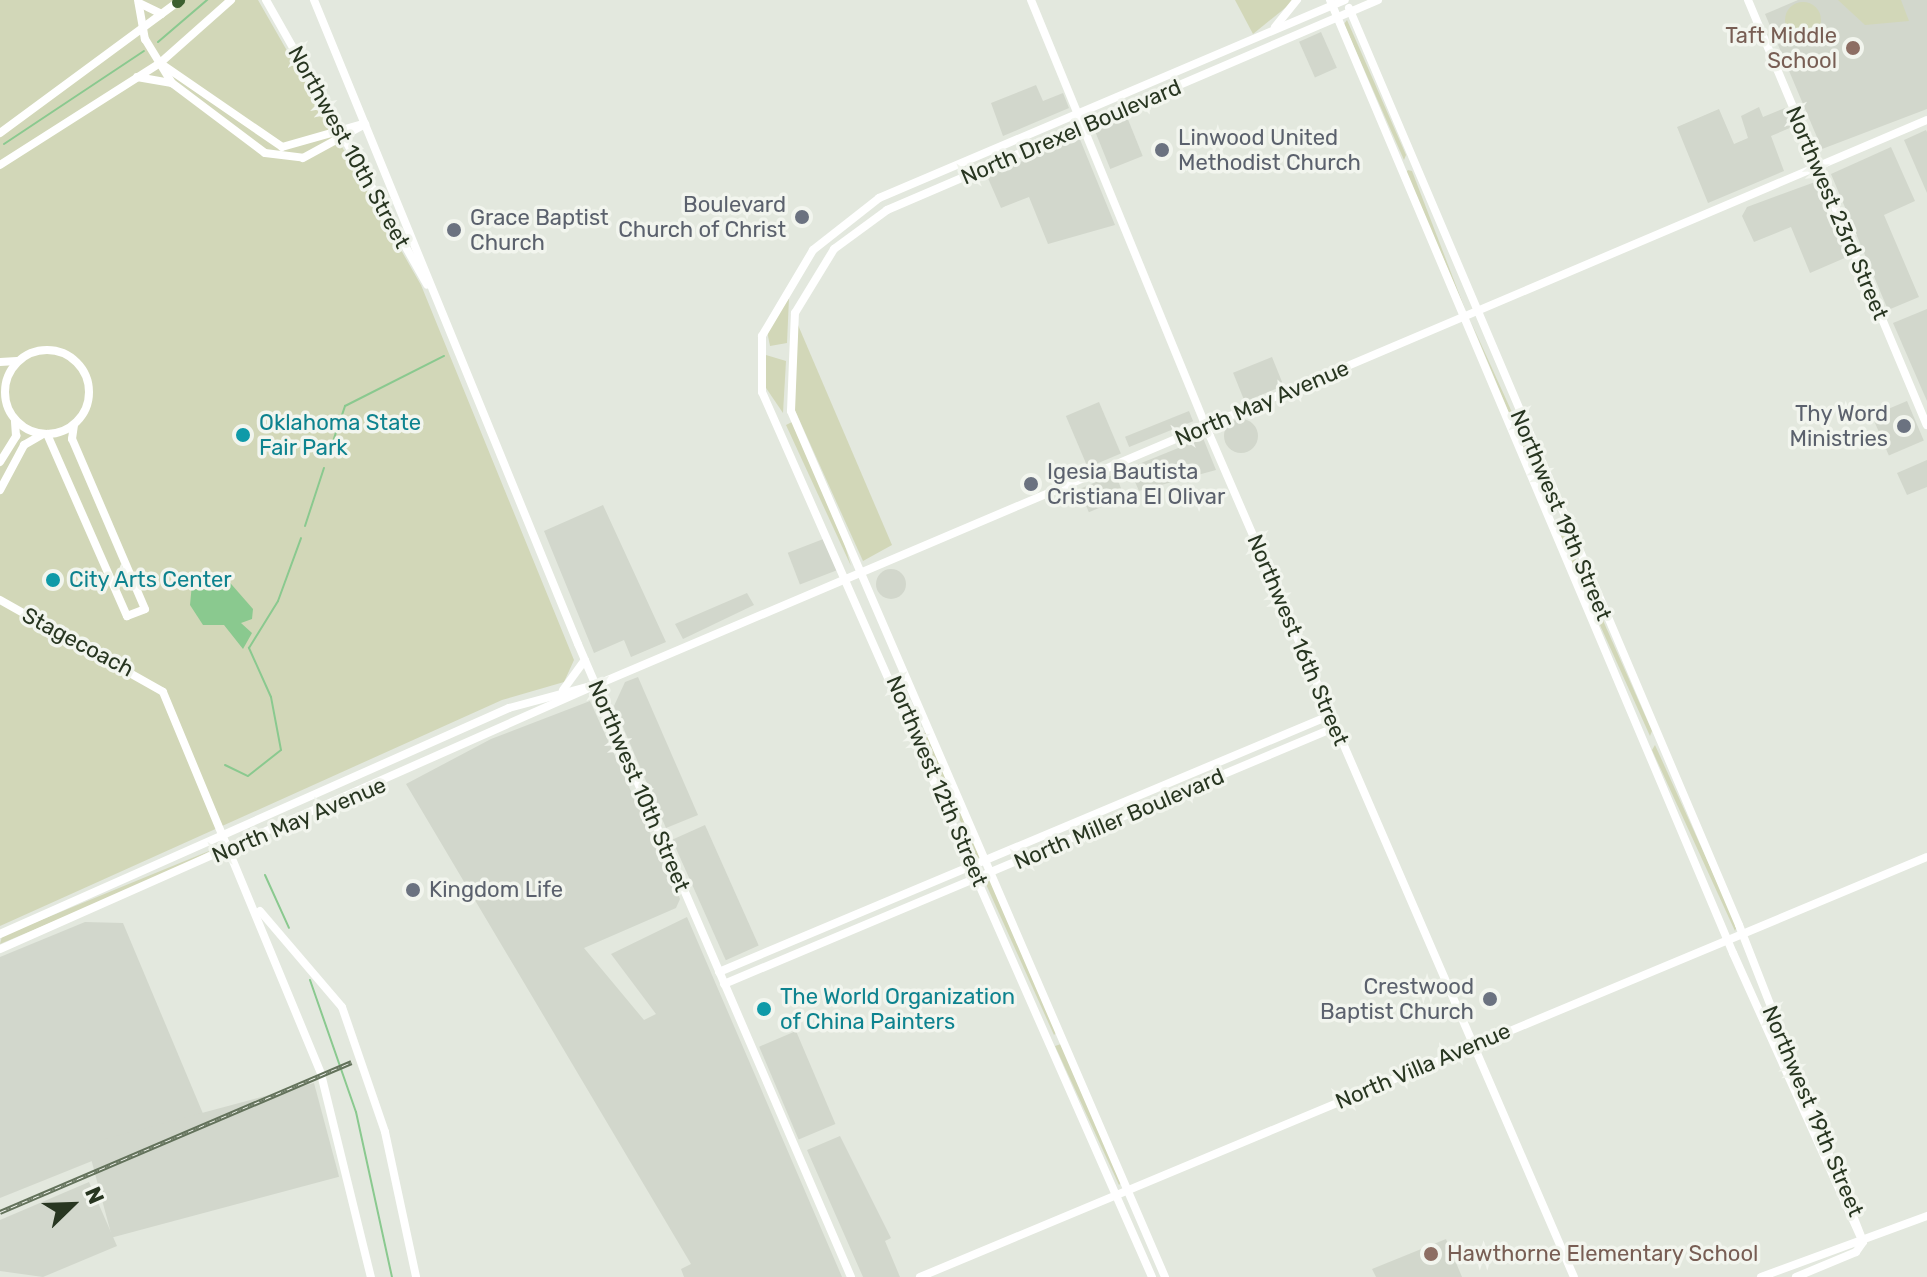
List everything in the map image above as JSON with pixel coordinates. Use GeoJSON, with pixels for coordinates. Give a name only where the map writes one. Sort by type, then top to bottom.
{"type":"FeatureCollection","features":[{"type":"Feature","properties":{"kind":"street"},"geometry":{"type":"LineString","coordinates":[[0,165],[160,63],[231,0]]}},
{"type":"Feature","properties":{"kind":"street","name":"Northwest 10th Street"},"geometry":{"type":"LineString","coordinates":[[266,0],[432,294]]}},
{"type":"Feature","properties":{"kind":"street","name":"Northwest 10th Street"},"geometry":{"type":"LineString","coordinates":[[314,0],[432,294],[585,660],[851,1277]]}},
{"type":"Feature","properties":{"kind":"street","name":"Northwest 16th Street"},"geometry":{"type":"LineString","coordinates":[[1031,0],[1206,426],[1574,1277]]}},
{"type":"Feature","properties":{"kind":"street"},"geometry":{"type":"LineString","coordinates":[[1267,33],[1297,0]]}},
{"type":"Feature","properties":{"kind":"street","name":"Northwest 12th Street"},"geometry":{"type":"LineString","coordinates":[[1152,1277],[849,578],[759,383],[762,336],[789,286],[834,229],[879,198],[1331,3],[1346,0]]}},
{"type":"Feature","properties":{"kind":"street","name":"Northwest 19th Street"},"geometry":{"type":"LineString","coordinates":[[1346,0],[1474,313],[1740,934],[1863,1242]]}},
{"type":"Feature","properties":{"kind":"street","name":"North Drexel Boulevard"},"geometry":{"type":"LineString","coordinates":[[797,306],[821,264],[870,220],[1378,0]]}},
{"type":"Feature","properties":{"kind":"street","name":"Northwest 23rd Street"},"geometry":{"type":"LineString","coordinates":[[1748,0],[1927,425]]}},
{"type":"Feature","properties":{"kind":"street"},"geometry":{"type":"LineString","coordinates":[[0,133],[179,1]]}},
{"type":"Feature","properties":{"kind":"street"},"geometry":{"type":"LineString","coordinates":[[139,2],[143,30],[172,83],[273,156],[303,158],[345,141],[365,124]]}},
{"type":"Feature","properties":{"kind":"street"},"geometry":{"type":"LineString","coordinates":[[139,2],[162,14]]}},
{"type":"Feature","properties":{"kind":"street","name":"Northwest 19th Street"},"geometry":{"type":"LineString","coordinates":[[1331,3],[1462,318],[1863,1242]]}},
{"type":"Feature","properties":{"kind":"street"},"geometry":{"type":"LineString","coordinates":[[179,74],[181,47]]}},
{"type":"Feature","properties":{"kind":"street"},"geometry":{"type":"LineString","coordinates":[[160,63],[272,143],[302,146],[340,130],[365,124]]}},
{"type":"Feature","properties":{"kind":"street"},"geometry":{"type":"LineString","coordinates":[[136,77],[172,83]]}},
{"type":"Feature","properties":{"kind":"street","name":"North May Avenue"},"geometry":{"type":"LineString","coordinates":[[0,949],[596,685],[1927,120]]}},
{"type":"Feature","properties":{"kind":"street","name":"Northwest 12th Street"},"geometry":{"type":"LineString","coordinates":[[797,306],[789,401],[860,573],[1165,1277]]}},
{"type":"Feature","properties":{"kind":"street"},"geometry":{"type":"LineString","coordinates":[[0,362],[52,350],[78,363],[89,397],[74,425],[72,439],[145,609],[127,616],[45,434],[14,417]]}},
{"type":"Feature","properties":{"kind":"street"},"geometry":{"type":"LineString","coordinates":[[6,398],[21,359]]}},
{"type":"Feature","properties":{"kind":"street"},"geometry":{"type":"LineString","coordinates":[[0,384],[14,417],[16,436],[0,462]]}},
{"type":"Feature","properties":{"kind":"street"},"geometry":{"type":"LineString","coordinates":[[0,490],[24,445],[45,434],[74,425]]}},
{"type":"Feature","properties":{"kind":"street"},"geometry":{"type":"LineString","coordinates":[[108,571],[126,564]]}},
{"type":"Feature","properties":{"kind":"street","name":"Stagecoach"},"geometry":{"type":"LineString","coordinates":[[0,600],[156,684],[227,838]]}},
{"type":"Feature","properties":{"kind":"street"},"geometry":{"type":"LineString","coordinates":[[563,690],[585,660]]}},
{"type":"Feature","properties":{"kind":"street","name":"North May Avenue"},"geometry":{"type":"LineString","coordinates":[[0,934],[227,838],[509,708],[563,690],[596,685]]}},
{"type":"Feature","properties":{"kind":"street"},"geometry":{"type":"LineString","coordinates":[[509,708],[514,721]]}},
{"type":"Feature","properties":{"kind":"street","name":"North Miller Boulevard"},"geometry":{"type":"LineString","coordinates":[[719,972],[1331,715]]}},
{"type":"Feature","properties":{"kind":"street","name":"North Miller Boulevard"},"geometry":{"type":"LineString","coordinates":[[724,984],[1336,727]]}},
{"type":"Feature","properties":{"kind":"street"},"geometry":{"type":"LineString","coordinates":[[227,838],[321,1074],[371,1277]]}},
{"type":"Feature","properties":{"kind":"street","name":"North Villa Avenue"},"geometry":{"type":"LineString","coordinates":[[920,1277],[1927,857]]}},
{"type":"Feature","properties":{"kind":"street"},"geometry":{"type":"LineString","coordinates":[[256,905],[342,1007],[385,1132],[416,1277]]}},
{"type":"Feature","properties":{"kind":"street"},"geometry":{"type":"LineString","coordinates":[[1761,1277],[1848,1241],[1863,1242],[1927,1216]]}},
{"type":"Feature","properties":{"kind":"street"},"geometry":{"type":"LineString","coordinates":[[1796,1277],[1856,1252],[1863,1242]]}},
{"type":"Feature","properties":{"kind":"shaded area","name":"Oklahoma State Fair Park"},"geometry":{"type":"Polygon","coordinates":[[[0,0],[258,0],[421,285],[574,660],[564,682],[502,700],[0,926],[0,0]]]}},
{"type":"Feature","properties":{"kind":"shaded area"},"geometry":{"type":"Polygon","coordinates":[[[1235,0],[1295,0],[1253,34],[1235,0]]]}},
{"type":"Feature","properties":{"kind":"shaded area","name":"Taft Middle School"},"geometry":{"type":"Polygon","coordinates":[[[1798,0],[1927,0],[1927,109],[1822,149],[1765,14],[1798,0]]]}},
{"type":"Feature","properties":{"kind":"shaded area"},"geometry":{"type":"Polygon","coordinates":[[[1838,0],[1901,0],[1909,21],[1865,25],[1838,0]]]}},
{"type":"Feature","properties":{"kind":"shaded area"},"geometry":{"type":"Polygon","coordinates":[[[1803,2],[1816,7],[1821,20],[1816,33],[1803,38],[1790,33],[1785,20],[1790,7],[1803,2]]]}},
{"type":"Feature","properties":{"kind":"shaded area"},"geometry":{"type":"Polygon","coordinates":[[[1347,20],[1406,155],[1404,160],[1344,24],[1347,20]]]}},
{"type":"Feature","properties":{"kind":"shaded area"},"geometry":{"type":"Polygon","coordinates":[[[1321,32],[1337,68],[1315,77],[1299,42],[1321,32]]]}},
{"type":"Feature","properties":{"kind":"shaded area"},"geometry":{"type":"Polygon","coordinates":[[[1036,85],[1043,101],[1063,93],[1069,108],[1003,136],[991,103],[1036,85]]]}},
{"type":"Feature","properties":{"kind":"shaded area"},"geometry":{"type":"Polygon","coordinates":[[[1759,107],[1763,117],[1785,108],[1792,127],[1771,136],[1784,171],[1708,203],[1677,127],[1719,109],[1734,144],[1748,138],[1741,116],[1759,107]]]}},
{"type":"Feature","properties":{"kind":"shaded area"},"geometry":{"type":"Polygon","coordinates":[[[1127,117],[1143,156],[1110,169],[1095,130],[1127,117]]]}},
{"type":"Feature","properties":{"kind":"shaded area"},"geometry":{"type":"Polygon","coordinates":[[[1927,132],[1927,193],[1904,140],[1927,132]]]}},
{"type":"Feature","properties":{"kind":"shaded area"},"geometry":{"type":"Polygon","coordinates":[[[1079,137],[1115,225],[1048,244],[1029,197],[1001,208],[987,176],[1079,137]]]}},
{"type":"Feature","properties":{"kind":"shaded area"},"geometry":{"type":"Polygon","coordinates":[[[1891,147],[1915,201],[1884,215],[1919,297],[1888,310],[1831,174],[1891,147]]]}},
{"type":"Feature","properties":{"kind":"shaded area"},"geometry":{"type":"Polygon","coordinates":[[[1412,171],[1465,309],[1406,172],[1412,171]]]}},
{"type":"Feature","properties":{"kind":"shaded area"},"geometry":{"type":"Polygon","coordinates":[[[1815,182],[1847,257],[1810,273],[1791,227],[1754,242],[1742,216],[1747,207],[1815,182]]]}},
{"type":"Feature","properties":{"kind":"shaded area"},"geometry":{"type":"Polygon","coordinates":[[[789,298],[787,343],[770,346],[767,331],[789,298]]]}},
{"type":"Feature","properties":{"kind":"shaded area"},"geometry":{"type":"Polygon","coordinates":[[[1927,309],[1927,401],[1893,323],[1927,309]]]}},
{"type":"Feature","properties":{"kind":"shaded area"},"geometry":{"type":"Polygon","coordinates":[[[1471,322],[1554,505],[1553,510],[1549,509],[1471,322]]]}},
{"type":"Feature","properties":{"kind":"shaded area"},"geometry":{"type":"Polygon","coordinates":[[[798,325],[892,545],[863,561],[794,408],[798,325]]]}},
{"type":"Feature","properties":{"kind":"shaded area"},"geometry":{"type":"Polygon","coordinates":[[[766,355],[786,361],[783,413],[764,385],[766,355]]]}},
{"type":"Feature","properties":{"kind":"shaded area"},"geometry":{"type":"Polygon","coordinates":[[[1272,357],[1284,386],[1245,401],[1233,373],[1272,357]]]}},
{"type":"Feature","properties":{"kind":"shaded area"},"geometry":{"type":"Polygon","coordinates":[[[1907,401],[1924,441],[1889,455],[1872,416],[1907,401]]]}},
{"type":"Feature","properties":{"kind":"shaded area"},"geometry":{"type":"Polygon","coordinates":[[[1099,402],[1121,454],[1088,468],[1066,416],[1099,402]]]}},
{"type":"Feature","properties":{"kind":"shaded area"},"geometry":{"type":"Polygon","coordinates":[[[1189,411],[1193,421],[1129,447],[1125,437],[1189,411]]]}},
{"type":"Feature","properties":{"kind":"shaded area"},"geometry":{"type":"Polygon","coordinates":[[[1241,419],[1253,424],[1258,436],[1253,448],[1241,453],[1229,448],[1224,436],[1229,424],[1241,419]]]}},
{"type":"Feature","properties":{"kind":"shaded area"},"geometry":{"type":"Polygon","coordinates":[[[792,422],[842,535],[851,566],[786,425],[792,422]]]}},
{"type":"Feature","properties":{"kind":"shaded area"},"geometry":{"type":"Polygon","coordinates":[[[1203,438],[1216,470],[1139,491],[1129,468],[1203,438]]]}},
{"type":"Feature","properties":{"kind":"shaded area"},"geometry":{"type":"Polygon","coordinates":[[[1927,460],[1927,487],[1907,495],[1897,473],[1927,460]]]}},
{"type":"Feature","properties":{"kind":"shaded area"},"geometry":{"type":"Polygon","coordinates":[[[1115,474],[1125,497],[1089,512],[1079,489],[1115,474]]]}},
{"type":"Feature","properties":{"kind":"shaded area"},"geometry":{"type":"Polygon","coordinates":[[[603,505],[666,642],[631,657],[624,640],[594,653],[544,531],[603,505]]]}},
{"type":"Feature","properties":{"kind":"shaded area"},"geometry":{"type":"Polygon","coordinates":[[[1558,519],[1652,731],[1650,736],[1554,523],[1558,519]]]}},
{"type":"Feature","properties":{"kind":"shaded area"},"geometry":{"type":"Polygon","coordinates":[[[826,538],[838,570],[800,584],[788,553],[826,538]]]}},
{"type":"Feature","properties":{"kind":"shaded area"},"geometry":{"type":"Polygon","coordinates":[[[891,569],[897,570],[905,578],[905,590],[897,598],[891,599],[885,598],[877,590],[876,584],[877,578],[885,570],[891,569]]]}},
{"type":"Feature","properties":{"kind":"shaded area"},"geometry":{"type":"Polygon","coordinates":[[[225,577],[253,609],[252,619],[241,623],[252,633],[243,649],[224,625],[203,625],[190,605],[192,584],[225,577]]]}},
{"type":"Feature","properties":{"kind":"shaded area"},"geometry":{"type":"Polygon","coordinates":[[[747,593],[754,605],[683,639],[675,624],[747,593]]]}},
{"type":"Feature","properties":{"kind":"shaded area"},"geometry":{"type":"Polygon","coordinates":[[[638,677],[698,815],[666,828],[614,706],[625,682],[638,677]]]}},
{"type":"Feature","properties":{"kind":"shaded area"},"geometry":{"type":"Polygon","coordinates":[[[590,701],[680,899],[676,908],[584,948],[644,1020],[656,1014],[611,954],[687,917],[842,1277],[684,1277],[681,1269],[691,1264],[406,784],[491,739],[590,701]]]}},
{"type":"Feature","properties":{"kind":"shaded area"},"geometry":{"type":"Polygon","coordinates":[[[926,733],[979,856],[978,860],[921,734],[926,733]]]}},
{"type":"Feature","properties":{"kind":"shaded area"},"geometry":{"type":"Polygon","coordinates":[[[1655,745],[1737,926],[1735,931],[1652,750],[1655,745]]]}},
{"type":"Feature","properties":{"kind":"shaded area"},"geometry":{"type":"Polygon","coordinates":[[[705,825],[759,946],[726,960],[672,840],[705,825]]]}},
{"type":"Feature","properties":{"kind":"shaded area"},"geometry":{"type":"Polygon","coordinates":[[[214,849],[160,877],[0,944],[2,936],[214,849]]]}},
{"type":"Feature","properties":{"kind":"shaded area"},"geometry":{"type":"Polygon","coordinates":[[[990,880],[1056,1033],[1054,1035],[985,882],[990,880]]]}},
{"type":"Feature","properties":{"kind":"shaded area"},"geometry":{"type":"Polygon","coordinates":[[[85,922],[123,923],[204,1116],[0,1198],[0,957],[85,922]]]}},
{"type":"Feature","properties":{"kind":"shaded area"},"geometry":{"type":"Polygon","coordinates":[[[796,1031],[835,1124],[799,1140],[759,1047],[796,1031]]]}},
{"type":"Feature","properties":{"kind":"shaded area"},"geometry":{"type":"Polygon","coordinates":[[[1061,1044],[1121,1183],[1119,1185],[1055,1046],[1061,1044]]]}},
{"type":"Feature","properties":{"kind":"shaded area"},"geometry":{"type":"Polygon","coordinates":[[[314,1083],[339,1177],[112,1238],[87,1144],[314,1083]]]}},
{"type":"Feature","properties":{"kind":"shaded area"},"geometry":{"type":"Polygon","coordinates":[[[840,1136],[891,1238],[885,1241],[900,1277],[863,1277],[807,1150],[840,1136]]]}},
{"type":"Feature","properties":{"kind":"shaded area"},"geometry":{"type":"Polygon","coordinates":[[[89,1182],[117,1246],[43,1277],[0,1271],[0,1220],[89,1182]]]}},
{"type":"Feature","properties":{"kind":"shaded area","name":"Hawthorne Elementary School"},"geometry":{"type":"Polygon","coordinates":[[[1446,1239],[1462,1277],[1376,1277],[1372,1269],[1446,1239]]]}},
{"type":"Feature","properties":{"kind":"waterway"},"geometry":{"type":"LineString","coordinates":[[158,42],[207,0]]}},
{"type":"Feature","properties":{"kind":"waterway"},"geometry":{"type":"LineString","coordinates":[[4,144],[144,51]]}},
{"type":"Feature","properties":{"kind":"waterway"},"geometry":{"type":"LineString","coordinates":[[328,456],[345,406],[444,356]]}},
{"type":"Feature","properties":{"kind":"waterway"},"geometry":{"type":"LineString","coordinates":[[305,526],[324,468]]}},
{"type":"Feature","properties":{"kind":"waterway"},"geometry":{"type":"LineString","coordinates":[[225,765],[248,776],[281,750],[271,697],[249,648],[278,601],[301,538]]}},
{"type":"Feature","properties":{"kind":"waterway"},"geometry":{"type":"LineString","coordinates":[[265,875],[289,928]]}},
{"type":"Feature","properties":{"kind":"waterway"},"geometry":{"type":"LineString","coordinates":[[310,980],[356,1112],[392,1277]]}},
{"type":"Feature","properties":{"kind":"railway"},"geometry":{"type":"LineString","coordinates":[[0,1212],[351,1062]]}},
{"type":"Feature","properties":{"kind":"place","name":"Taft Middle School"},"geometry":{"type":"Point","coordinates":[1853,48]}},
{"type":"Feature","properties":{"kind":"place","name":"Linwood United Methodist Church"},"geometry":{"type":"Point","coordinates":[1162,150]}},
{"type":"Feature","properties":{"kind":"place","name":"Boulevard Church of Christ"},"geometry":{"type":"Point","coordinates":[802,217]}},
{"type":"Feature","properties":{"kind":"place","name":"Grace Baptist Church"},"geometry":{"type":"Point","coordinates":[454,230]}},
{"type":"Feature","properties":{"kind":"place","name":"Thy Word Ministries"},"geometry":{"type":"Point","coordinates":[1904,426]}},
{"type":"Feature","properties":{"kind":"place","name":"Oklahoma State Fair Park"},"geometry":{"type":"Point","coordinates":[243,435]}},
{"type":"Feature","properties":{"kind":"place","name":"Igesia Bautista Cristiana El Olivar"},"geometry":{"type":"Point","coordinates":[1031,484]}},
{"type":"Feature","properties":{"kind":"place","name":"City Arts Center"},"geometry":{"type":"Point","coordinates":[53,580]}},
{"type":"Feature","properties":{"kind":"place","name":"Kingdom Life"},"geometry":{"type":"Point","coordinates":[413,890]}},
{"type":"Feature","properties":{"kind":"place","name":"Crestwood Baptist Church"},"geometry":{"type":"Point","coordinates":[1490,999]}},
{"type":"Feature","properties":{"kind":"place","name":"The World Organization of China Painters"},"geometry":{"type":"Point","coordinates":[764,1009]}},
{"type":"Feature","properties":{"kind":"place","name":"Hawthorne Elementary School"},"geometry":{"type":"Point","coordinates":[1431,1254]}}]}
